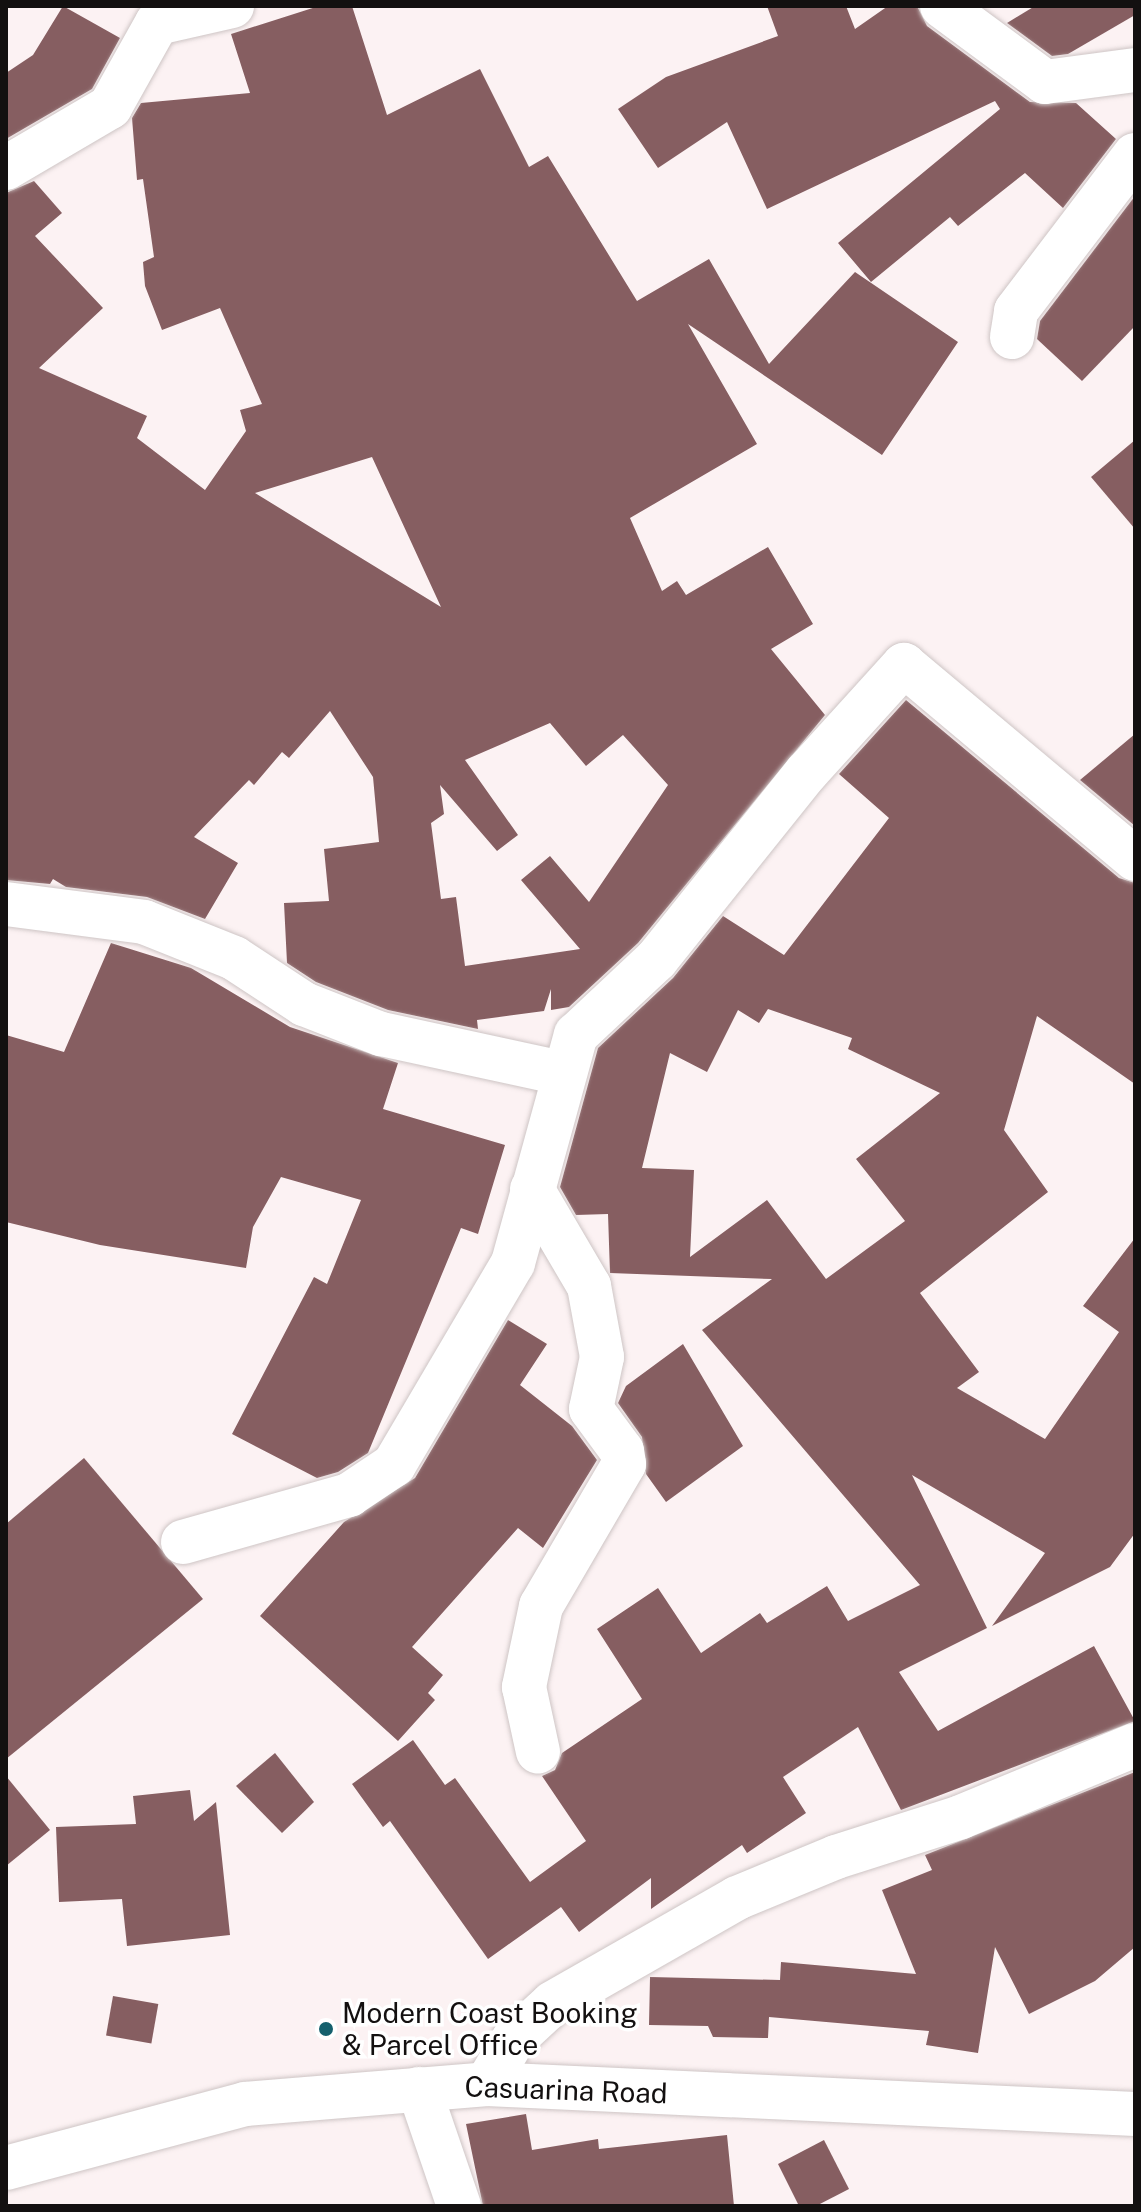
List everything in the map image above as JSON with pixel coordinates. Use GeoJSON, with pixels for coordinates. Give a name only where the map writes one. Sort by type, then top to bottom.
{"type":"FeatureCollection","features":[{"type":"Feature","properties":{"kind":"street"},"geometry":{"type":"LineString","coordinates":[[6,168],[110,107],[154,15],[232,6]]}},
{"type":"Feature","properties":{"kind":"street"},"geometry":{"type":"LineString","coordinates":[[942,6],[1045,82],[1135,70]]}},
{"type":"Feature","properties":{"kind":"street"},"geometry":{"type":"LineString","coordinates":[[1012,337],[1016,311],[1135,155]]}},
{"type":"Feature","properties":{"kind":"street"},"geometry":{"type":"LineString","coordinates":[[183,1542],[308,1511],[349,1495],[394,1465],[513,1263],[561,1073],[576,1035],[656,960],[806,773],[904,665],[1135,859]]}},
{"type":"Feature","properties":{"kind":"street"},"geometry":{"type":"LineString","coordinates":[[6,904],[144,922],[234,958],[304,1004],[381,1034],[561,1073]]}},
{"type":"Feature","properties":{"kind":"street"},"geometry":{"type":"LineString","coordinates":[[532,1189],[589,1286],[602,1357],[591,1409],[622,1451],[624,1464],[541,1606],[524,1687],[538,1752]]}},
{"type":"Feature","properties":{"kind":"street"},"geometry":{"type":"LineString","coordinates":[[487,2084],[513,2040],[553,2003],[737,1898],[836,1857],[961,1817],[1135,1745]]}},
{"type":"Feature","properties":{"kind":"street","name":"Casuarina Road"},"geometry":{"type":"LineString","coordinates":[[6,2168],[245,2104],[487,2084],[1135,2114]]}},
{"type":"Feature","properties":{"kind":"street"},"geometry":{"type":"LineString","coordinates":[[419,2089],[459,2206]]}},
{"type":"Feature","properties":{"kind":"building"},"geometry":{"type":"Polygon","coordinates":[[[63,6],[120,38],[92,89],[6,139],[6,73],[33,55],[63,6]]]}},
{"type":"Feature","properties":{"kind":"building"},"geometry":{"type":"Polygon","coordinates":[[[319,6],[352,6],[387,115],[480,69],[529,167],[548,156],[637,301],[709,259],[769,364],[855,272],[958,342],[882,455],[688,324],[757,444],[630,518],[662,591],[677,581],[686,595],[768,547],[813,624],[771,649],[825,715],[638,943],[569,1007],[551,1010],[551,989],[544,1011],[477,1020],[478,1029],[388,1010],[316,982],[287,963],[284,903],[329,901],[324,849],[379,842],[373,777],[330,711],[289,758],[282,752],[254,785],[249,780],[194,837],[238,863],[205,919],[147,897],[66,887],[53,879],[50,884],[6,880],[6,193],[34,181],[62,213],[35,236],[103,308],[39,368],[147,416],[137,438],[205,490],[246,431],[240,410],[262,404],[220,308],[162,330],[145,286],[143,262],[154,257],[143,179],[137,180],[132,118],[141,103],[250,93],[231,34],[319,6]],[[372,457],[255,493],[441,607],[372,457]],[[550,723],[465,760],[518,835],[497,851],[440,785],[444,814],[431,823],[441,899],[456,897],[465,966],[580,949],[521,880],[550,856],[589,902],[668,785],[623,735],[586,766],[550,723]]]}},
{"type":"Feature","properties":{"kind":"building"},"geometry":{"type":"Polygon","coordinates":[[[767,6],[846,6],[855,29],[888,6],[917,6],[927,26],[1030,102],[1076,103],[1116,139],[1063,208],[1025,173],[958,226],[950,217],[871,282],[838,243],[1000,109],[995,101],[767,209],[727,122],[658,168],[618,109],[666,77],[778,36],[767,6]]]}},
{"type":"Feature","properties":{"kind":"building"},"geometry":{"type":"Polygon","coordinates":[[[1035,6],[1135,6],[1135,15],[1068,54],[1052,56],[1007,23],[1035,6]]]}},
{"type":"Feature","properties":{"kind":"building"},"geometry":{"type":"Polygon","coordinates":[[[1135,196],[1135,326],[1082,381],[1037,339],[1040,321],[1135,196]]]}},
{"type":"Feature","properties":{"kind":"building"},"geometry":{"type":"Polygon","coordinates":[[[1135,440],[1135,529],[1091,477],[1135,440]]]}},
{"type":"Feature","properties":{"kind":"building"},"geometry":{"type":"Polygon","coordinates":[[[906,700],[1119,878],[1135,883],[1135,1084],[1037,1016],[1004,1130],[1048,1192],[920,1293],[979,1372],[957,1388],[1045,1439],[1119,1332],[1083,1306],[1135,1238],[1135,1533],[1110,1567],[992,1626],[1045,1553],[912,1475],[987,1628],[899,1672],[938,1731],[1094,1646],[1135,1721],[901,1810],[858,1727],[783,1777],[806,1813],[747,1853],[742,1845],[651,1909],[651,1878],[579,1932],[561,1907],[488,1959],[390,1821],[383,1827],[352,1784],[413,1740],[445,1785],[455,1778],[530,1882],[586,1841],[542,1776],[555,1770],[562,1753],[642,1699],[597,1629],[658,1588],[701,1653],[760,1613],[767,1623],[827,1586],[848,1621],[920,1585],[702,1330],[772,1279],[610,1273],[608,1214],[576,1215],[560,1187],[598,1048],[673,978],[723,916],[784,955],[889,818],[839,774],[906,700]],[[768,1009],[759,1023],[738,1010],[707,1072],[670,1053],[642,1168],[694,1170],[690,1257],[767,1200],[826,1279],[905,1221],[856,1159],[940,1093],[848,1049],[852,1038],[768,1009]]]}},
{"type":"Feature","properties":{"kind":"building"},"geometry":{"type":"Polygon","coordinates":[[[1135,734],[1135,826],[1080,780],[1135,734]]]}},
{"type":"Feature","properties":{"kind":"building"},"geometry":{"type":"Polygon","coordinates":[[[111,943],[191,968],[290,1027],[398,1063],[383,1109],[505,1145],[478,1234],[461,1228],[368,1453],[338,1472],[317,1478],[232,1434],[314,1277],[327,1284],[361,1200],[281,1177],[253,1227],[246,1268],[100,1245],[6,1222],[6,1035],[64,1052],[111,943]]]}},
{"type":"Feature","properties":{"kind":"building"},"geometry":{"type":"Polygon","coordinates":[[[508,1320],[547,1344],[520,1385],[572,1426],[597,1460],[543,1548],[518,1528],[412,1647],[443,1675],[428,1693],[435,1700],[398,1741],[260,1616],[344,1522],[415,1478],[508,1320]]]}},
{"type":"Feature","properties":{"kind":"building"},"geometry":{"type":"Polygon","coordinates":[[[683,1344],[743,1446],[666,1502],[646,1474],[642,1437],[618,1403],[626,1386],[683,1344]]]}},
{"type":"Feature","properties":{"kind":"building"},"geometry":{"type":"Polygon","coordinates":[[[84,1458],[203,1599],[6,1759],[6,1524],[84,1458]]]}},
{"type":"Feature","properties":{"kind":"building"},"geometry":{"type":"Polygon","coordinates":[[[275,1753],[314,1802],[282,1833],[236,1786],[275,1753]]]}},
{"type":"Feature","properties":{"kind":"building"},"geometry":{"type":"Polygon","coordinates":[[[1135,1772],[1135,1947],[1095,1981],[1029,2014],[995,1947],[978,2053],[926,2045],[929,2031],[769,2017],[768,2038],[713,2037],[708,2026],[649,2025],[650,1977],[780,1980],[781,1962],[916,1974],[882,1890],[932,1870],[925,1855],[1135,1772]]]}},
{"type":"Feature","properties":{"kind":"building"},"geometry":{"type":"Polygon","coordinates":[[[6,1776],[50,1830],[6,1866],[6,1776]]]}},
{"type":"Feature","properties":{"kind":"building"},"geometry":{"type":"Polygon","coordinates":[[[190,1790],[194,1821],[216,1802],[230,1935],[127,1946],[122,1899],[59,1902],[56,1827],[136,1824],[133,1796],[190,1790]]]}},
{"type":"Feature","properties":{"kind":"building"},"geometry":{"type":"Polygon","coordinates":[[[113,1996],[158,2004],[151,2043],[106,2035],[113,1996]]]}},
{"type":"Feature","properties":{"kind":"building"},"geometry":{"type":"Polygon","coordinates":[[[526,2114],[532,2150],[598,2139],[599,2149],[727,2135],[734,2206],[483,2206],[466,2124],[526,2114]]]}},
{"type":"Feature","properties":{"kind":"building"},"geometry":{"type":"Polygon","coordinates":[[[824,2140],[849,2189],[816,2206],[799,2206],[778,2164],[824,2140]]]}},
{"type":"Feature","properties":{"kind":"place","name":"Modern Coast Booking & Parcel Office"},"geometry":{"type":"Point","coordinates":[326,2029]}}]}
